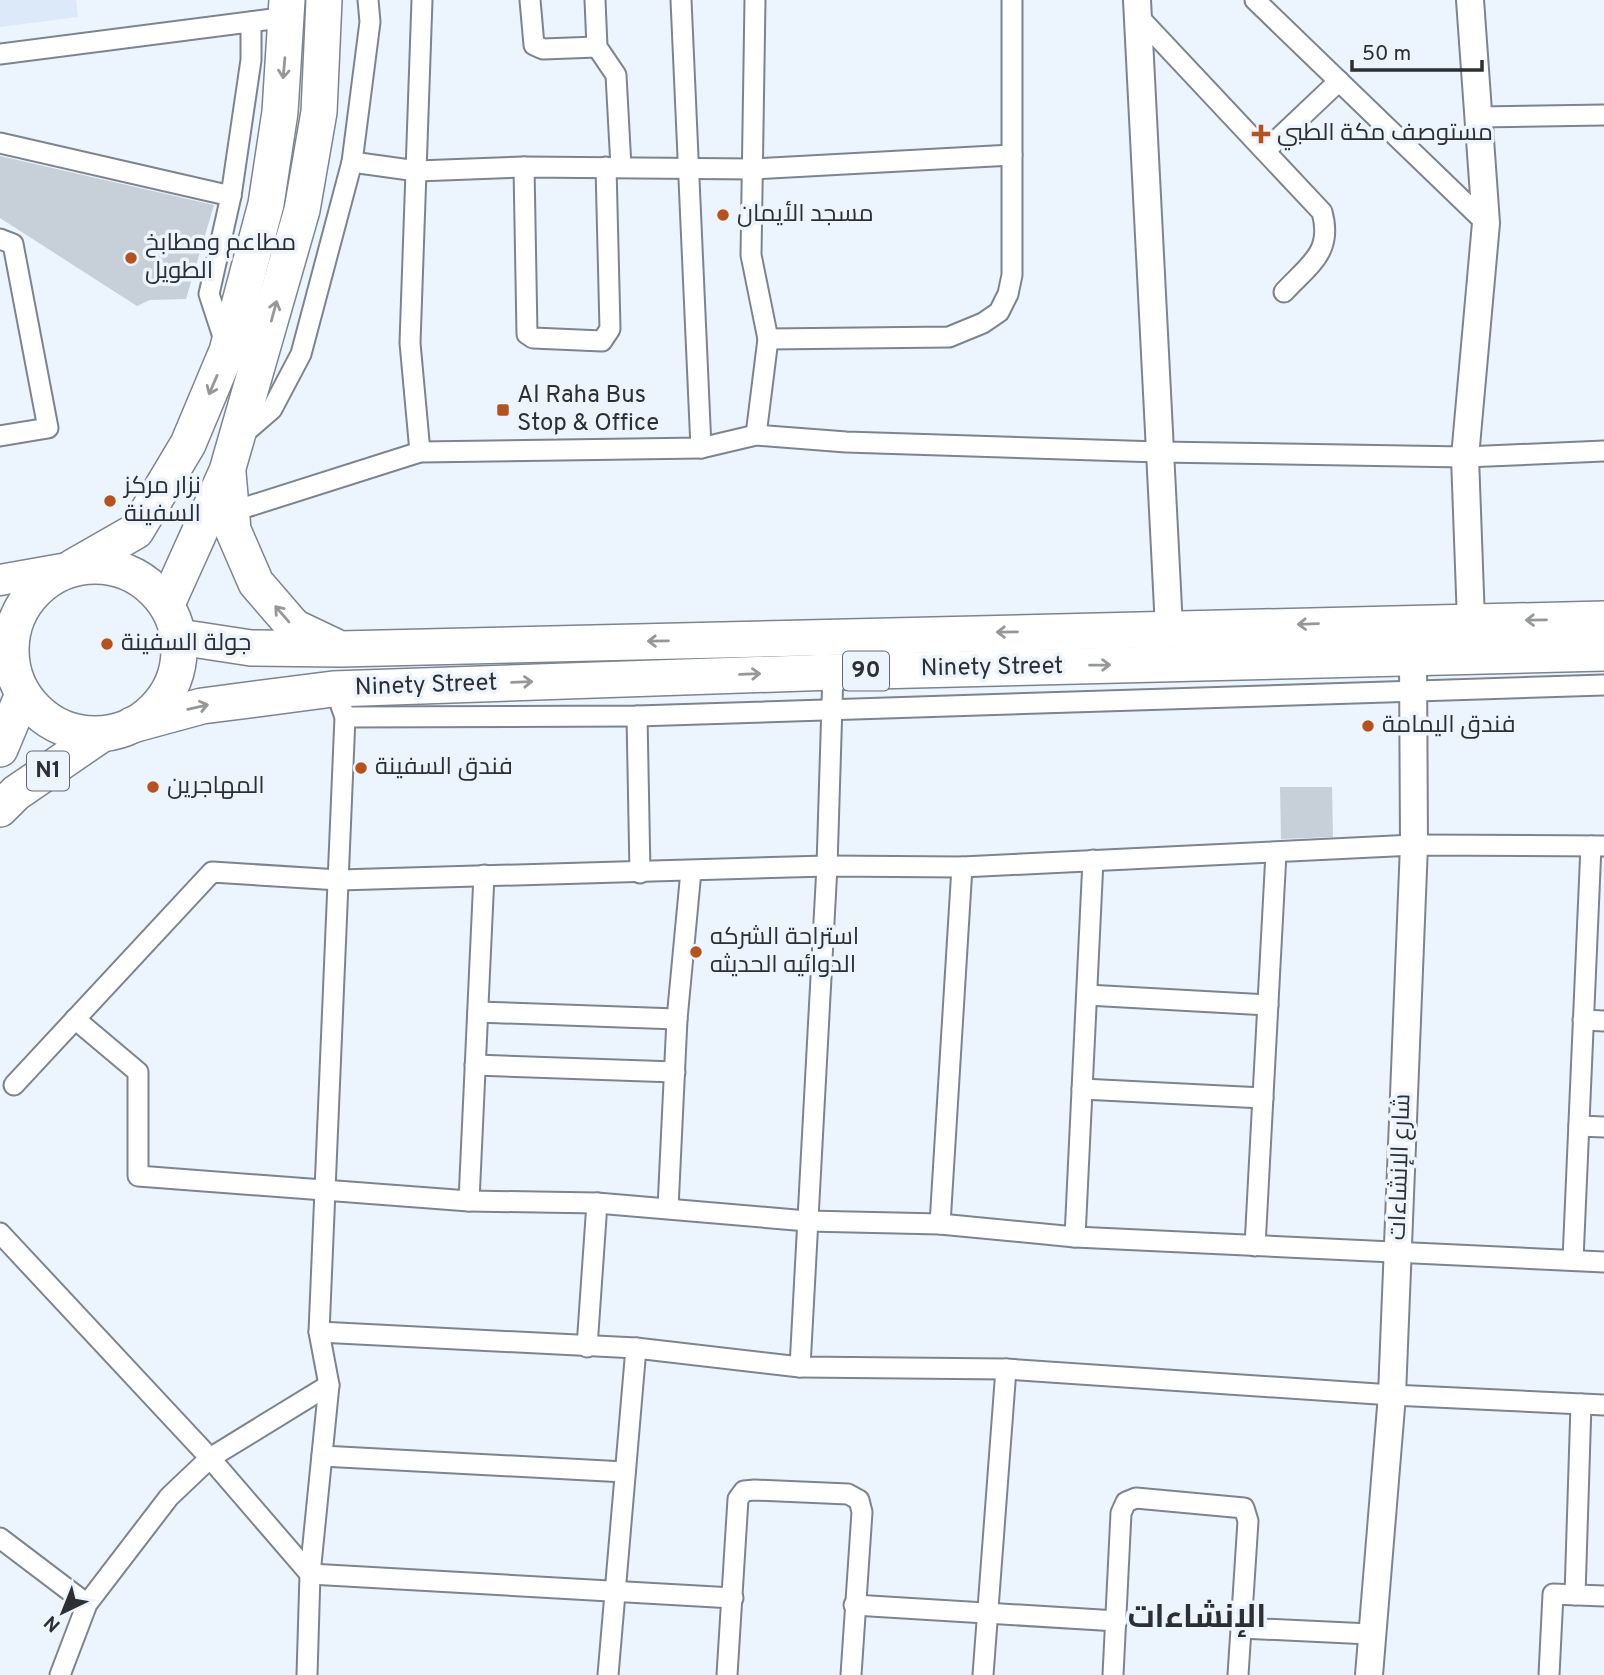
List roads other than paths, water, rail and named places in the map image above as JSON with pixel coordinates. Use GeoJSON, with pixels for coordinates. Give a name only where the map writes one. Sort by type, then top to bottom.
{"type":"FeatureCollection","features":[{"type":"Feature","properties":{"kind":"highway"},"geometry":{"type":"LineString","coordinates":[[167,604],[232,455],[302,209],[319,112],[324,0]]}},
{"type":"Feature","properties":{"kind":"highway"},"geometry":{"type":"LineString","coordinates":[[73,567],[108,566],[142,579],[167,604],[179,637],[179,664],[171,689],[155,711],[132,724],[99,736],[59,725],[42,716],[12,674],[11,635],[23,605],[44,581],[136,530],[188,444],[227,351],[266,205],[280,112],[288,8]]}},
{"type":"Feature","properties":{"kind":"highway"},"geometry":{"type":"LineString","coordinates":[[232,455],[233,530],[256,583],[294,627],[340,649]]}},
{"type":"Feature","properties":{"kind":"highway","name":"Ninety Street"},"geometry":{"type":"LineString","coordinates":[[179,637],[251,648],[340,649],[1604,619]]}},
{"type":"Feature","properties":{"kind":"highway"},"geometry":{"type":"LineString","coordinates":[[1407,622],[1414,673]]}},
{"type":"Feature","properties":{"kind":"highway","name":"Ninety Street"},"geometry":{"type":"LineString","coordinates":[[132,724],[202,706],[339,703],[833,671],[1414,673],[1604,653]]}},
{"type":"Feature","properties":{"kind":"highway","name":"N1"},"geometry":{"type":"LineString","coordinates":[[0,749],[12,674]]}},
{"type":"Feature","properties":{"kind":"highway","name":"N1"},"geometry":{"type":"LineString","coordinates":[[0,809],[16,793],[99,736]]}},
{"type":"Feature","properties":{"kind":"main road"},"geometry":{"type":"LineString","coordinates":[[0,580],[73,567]]}},
{"type":"Feature","properties":{"kind":"street"},"geometry":{"type":"LineString","coordinates":[[232,455],[272,409],[300,354],[352,162],[370,22],[368,0]]}},
{"type":"Feature","properties":{"kind":"street"},"geometry":{"type":"LineString","coordinates":[[420,452],[410,343],[422,0]]}},
{"type":"Feature","properties":{"kind":"street"},"geometry":{"type":"LineString","coordinates":[[530,0],[534,45],[543,49],[597,47]]}},
{"type":"Feature","properties":{"kind":"street"},"geometry":{"type":"LineString","coordinates":[[524,167],[527,334],[533,338],[602,341],[610,329],[616,75],[597,47],[596,0]]}},
{"type":"Feature","properties":{"kind":"street"},"geometry":{"type":"LineString","coordinates":[[681,0],[701,448]]}},
{"type":"Feature","properties":{"kind":"street"},"geometry":{"type":"LineString","coordinates":[[755,0],[751,256],[768,339],[756,435]]}},
{"type":"Feature","properties":{"kind":"street"},"geometry":{"type":"LineString","coordinates":[[768,339],[949,337],[983,323],[999,312],[1008,294],[1012,275],[1012,0]]}},
{"type":"Feature","properties":{"kind":"street"},"geometry":{"type":"LineString","coordinates":[[1255,0],[1486,223]]}},
{"type":"Feature","properties":{"kind":"street"},"geometry":{"type":"LineString","coordinates":[[1470,0],[1486,223],[1465,457],[1471,621]]}},
{"type":"Feature","properties":{"kind":"street"},"geometry":{"type":"LineString","coordinates":[[1137,7],[1322,212],[1327,231],[1324,249],[1284,292]]}},
{"type":"Feature","properties":{"kind":"street"},"geometry":{"type":"LineString","coordinates":[[1137,7],[1168,628]]}},
{"type":"Feature","properties":{"kind":"street"},"geometry":{"type":"LineString","coordinates":[[0,54],[251,22],[288,8]]}},
{"type":"Feature","properties":{"kind":"street"},"geometry":{"type":"LineString","coordinates":[[227,351],[209,294],[231,196],[251,60],[251,22]]}},
{"type":"Feature","properties":{"kind":"street"},"geometry":{"type":"LineString","coordinates":[[1265,151],[1339,81]]}},
{"type":"Feature","properties":{"kind":"street"},"geometry":{"type":"LineString","coordinates":[[1479,117],[1604,115]]}},
{"type":"Feature","properties":{"kind":"street"},"geometry":{"type":"LineString","coordinates":[[0,143],[231,196]]}},
{"type":"Feature","properties":{"kind":"street"},"geometry":{"type":"LineString","coordinates":[[352,162],[417,171],[524,167],[753,169],[1012,155]]}},
{"type":"Feature","properties":{"kind":"street"},"geometry":{"type":"LineString","coordinates":[[0,239],[13,244],[48,428],[0,436]]}},
{"type":"Feature","properties":{"kind":"street"},"geometry":{"type":"LineString","coordinates":[[231,512],[420,452],[701,448],[756,435],[846,442],[1159,452],[1465,457],[1604,451]]}},
{"type":"Feature","properties":{"kind":"street"},"geometry":{"type":"LineString","coordinates":[[800,1367],[827,866],[833,671]]}},
{"type":"Feature","properties":{"kind":"street"},"geometry":{"type":"LineString","coordinates":[[307,1675],[310,1574],[329,1385],[319,1332],[323,1188],[339,880],[339,703],[637,716],[833,711],[1414,673],[1604,685]]}},
{"type":"Feature","properties":{"kind":"street","name":"شارع الإنشاءات"},"geometry":{"type":"LineString","coordinates":[[1369,1675],[1370,1634],[1391,1395],[1414,845],[1414,673]]}},
{"type":"Feature","properties":{"kind":"street"},"geometry":{"type":"LineString","coordinates":[[637,716],[639,873]]}},
{"type":"Feature","properties":{"kind":"street"},"geometry":{"type":"LineString","coordinates":[[14,1085],[212,872],[339,880],[827,866],[962,867],[1414,845],[1597,846],[1583,1020],[1573,1260]]}},
{"type":"Feature","properties":{"kind":"street"},"geometry":{"type":"LineString","coordinates":[[1255,1246],[1276,853]]}},
{"type":"Feature","properties":{"kind":"street"},"geometry":{"type":"LineString","coordinates":[[1076,1237],[1093,860]]}},
{"type":"Feature","properties":{"kind":"street"},"geometry":{"type":"LineString","coordinates":[[940,1224],[962,867]]}},
{"type":"Feature","properties":{"kind":"street"},"geometry":{"type":"LineString","coordinates":[[668,1208],[677,1019],[691,870]]}},
{"type":"Feature","properties":{"kind":"street"},"geometry":{"type":"LineString","coordinates":[[468,1201],[484,874]]}},
{"type":"Feature","properties":{"kind":"street"},"geometry":{"type":"LineString","coordinates":[[1087,995],[1268,1005]]}},
{"type":"Feature","properties":{"kind":"street"},"geometry":{"type":"LineString","coordinates":[[478,1012],[677,1019]]}},
{"type":"Feature","properties":{"kind":"street"},"geometry":{"type":"LineString","coordinates":[[75,1020],[138,1072],[138,1177],[323,1188],[468,1201],[597,1203],[807,1222],[940,1224],[1076,1237],[1604,1262]]}},
{"type":"Feature","properties":{"kind":"street"},"geometry":{"type":"LineString","coordinates":[[1583,1020],[1604,1021]]}},
{"type":"Feature","properties":{"kind":"street"},"geometry":{"type":"LineString","coordinates":[[475,1065],[675,1072]]}},
{"type":"Feature","properties":{"kind":"street"},"geometry":{"type":"LineString","coordinates":[[1082,1089],[1263,1098]]}},
{"type":"Feature","properties":{"kind":"street"},"geometry":{"type":"LineString","coordinates":[[1579,1126],[1604,1127]]}},
{"type":"Feature","properties":{"kind":"street"},"geometry":{"type":"LineString","coordinates":[[587,1348],[597,1203]]}},
{"type":"Feature","properties":{"kind":"street"},"geometry":{"type":"LineString","coordinates":[[0,1233],[211,1458],[310,1574],[733,1598]]}},
{"type":"Feature","properties":{"kind":"street"},"geometry":{"type":"LineString","coordinates":[[319,1332],[587,1348],[636,1348],[800,1367],[1006,1369],[1391,1395],[1604,1405]]}},
{"type":"Feature","properties":{"kind":"street"},"geometry":{"type":"LineString","coordinates":[[608,1675],[636,1348]]}},
{"type":"Feature","properties":{"kind":"street"},"geometry":{"type":"LineString","coordinates":[[983,1675],[1006,1369]]}},
{"type":"Feature","properties":{"kind":"street"},"geometry":{"type":"LineString","coordinates":[[60,1675],[87,1604],[169,1497],[211,1458],[329,1385]]}},
{"type":"Feature","properties":{"kind":"street"},"geometry":{"type":"LineString","coordinates":[[1575,1595],[1581,1404]]}},
{"type":"Feature","properties":{"kind":"street"},"geometry":{"type":"LineString","coordinates":[[322,1456],[625,1472]]}},
{"type":"Feature","properties":{"kind":"street"},"geometry":{"type":"LineString","coordinates":[[727,1675],[738,1499],[744,1491],[848,1494],[859,1500],[862,1512],[851,1675]]}},
{"type":"Feature","properties":{"kind":"street"},"geometry":{"type":"LineString","coordinates":[[1113,1675],[1121,1513],[1126,1502],[1136,1498],[1244,1508],[1248,1521],[1238,1675]]}},
{"type":"Feature","properties":{"kind":"street"},"geometry":{"type":"LineString","coordinates":[[0,1538],[87,1604]]}},
{"type":"Feature","properties":{"kind":"street"},"geometry":{"type":"LineString","coordinates":[[1549,1675],[1553,1594],[1604,1596]]}},
{"type":"Feature","properties":{"kind":"street"},"geometry":{"type":"LineString","coordinates":[[854,1605],[1117,1621]]}},
{"type":"Feature","properties":{"kind":"street"},"geometry":{"type":"LineString","coordinates":[[1241,1628],[1370,1634]]}},
{"type":"Feature","properties":{"kind":"place","name":"مستوصف مكة الطبي"},"geometry":{"type":"Point","coordinates":[1261,134]}},
{"type":"Feature","properties":{"kind":"place","name":"مسجد الأيمان"},"geometry":{"type":"Point","coordinates":[723,215]}},
{"type":"Feature","properties":{"kind":"place","name":"مطاعم ومطابخ الطويل"},"geometry":{"type":"Point","coordinates":[131,258]}},
{"type":"Feature","properties":{"kind":"place","name":"Al Raha Bus Stop & Office"},"geometry":{"type":"Point","coordinates":[503,410]}},
{"type":"Feature","properties":{"kind":"place","name":"نزار مركز السفينة"},"geometry":{"type":"Point","coordinates":[110,501]}},
{"type":"Feature","properties":{"kind":"place","name":"جولة السفينة"},"geometry":{"type":"Point","coordinates":[107,644]}},
{"type":"Feature","properties":{"kind":"place","name":"فندق اليمامة"},"geometry":{"type":"Point","coordinates":[1368,726]}},
{"type":"Feature","properties":{"kind":"place","name":"فندق السفينة"},"geometry":{"type":"Point","coordinates":[361,768]}},
{"type":"Feature","properties":{"kind":"place","name":"المهاجرين"},"geometry":{"type":"Point","coordinates":[153,787]}},
{"type":"Feature","properties":{"kind":"place","name":"استراحة الشركه الدوائيه الحديثه"},"geometry":{"type":"Point","coordinates":[696,952]}},
{"type":"Feature","properties":{"kind":"district","name":"الإنشاءات"},"geometry":{"type":"Point","coordinates":[1197,1619]}}]}
